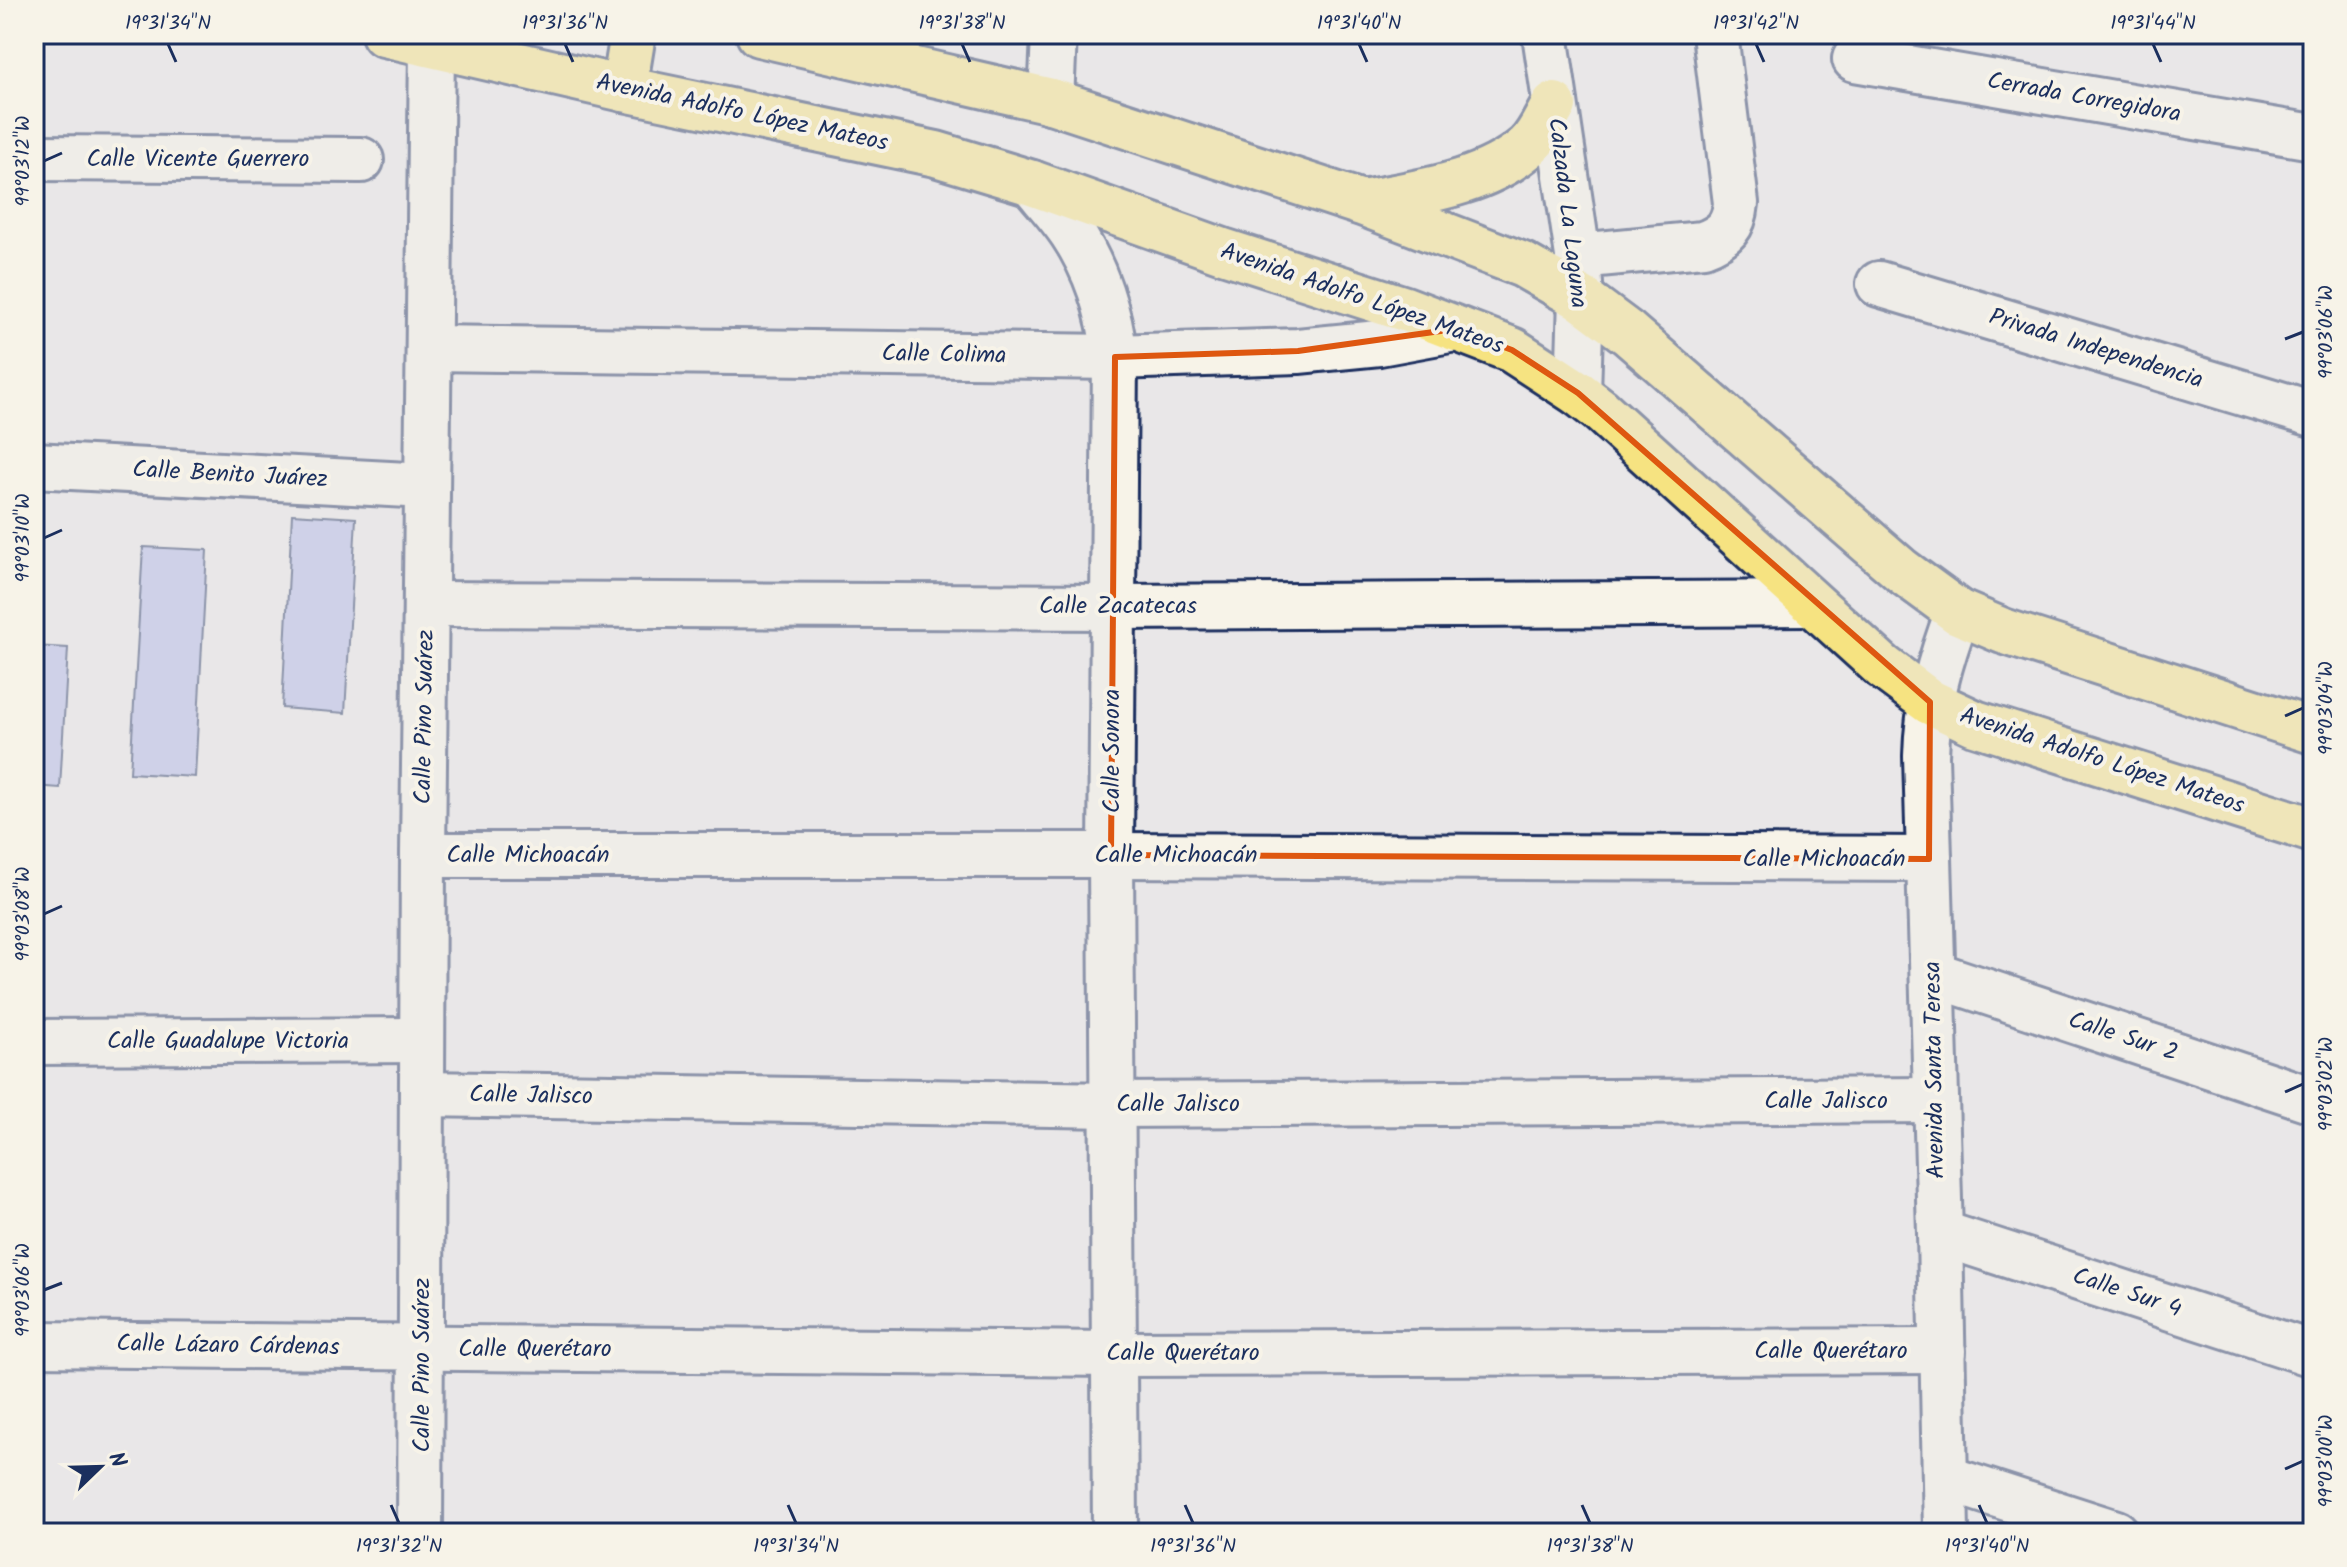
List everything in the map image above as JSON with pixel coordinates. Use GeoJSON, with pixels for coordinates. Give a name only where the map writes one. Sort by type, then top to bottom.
{"type":"FeatureCollection","features":[{"type":"Feature","properties":{"kind":"main road","name":"Avenida Adolfo López Mateos"},"geometry":{"type":"LineString","coordinates":[[384,34],[624,89],[936,154],[1032,183],[1223,251],[1405,309],[1512,350],[1578,393],[1883,667],[1930,702],[1975,723],[2313,830]]}},
{"type":"Feature","properties":{"kind":"main road"},"geometry":{"type":"LineString","coordinates":[[624,89],[633,34]]}},
{"type":"Feature","properties":{"kind":"main road"},"geometry":{"type":"LineString","coordinates":[[759,34],[1051,101],[1362,203],[1523,265],[1580,277],[1628,333],[1902,571],[1958,612],[2003,631],[2313,731]]}},
{"type":"Feature","properties":{"kind":"main road"},"geometry":{"type":"LineString","coordinates":[[1362,203],[1463,181],[1507,161],[1530,145],[1554,105]]}},
{"type":"Feature","properties":{"kind":"street"},"geometry":{"type":"LineString","coordinates":[[1051,101],[1054,34]]}},
{"type":"Feature","properties":{"kind":"street","name":"Calzada La Laguna"},"geometry":{"type":"LineString","coordinates":[[1545,34],[1580,277],[1578,393]]}},
{"type":"Feature","properties":{"kind":"street"},"geometry":{"type":"LineString","coordinates":[[1580,277],[1703,244],[1717,239],[1730,228],[1736,203],[1715,34]]}},
{"type":"Feature","properties":{"kind":"street","name":"Calle Pino Suárez"},"geometry":{"type":"LineString","coordinates":[[420,1533],[423,855],[432,44]]}},
{"type":"Feature","properties":{"kind":"street","name":"Cerrada Corregidora"},"geometry":{"type":"LineString","coordinates":[[1855,59],[2313,137]]}},
{"type":"Feature","properties":{"kind":"street","name":"Calle Vicente Guerrero"},"geometry":{"type":"LineString","coordinates":[[34,158],[361,160]]}},
{"type":"Feature","properties":{"kind":"street","name":"Calle Sonora"},"geometry":{"type":"LineString","coordinates":[[1032,183],[1072,233],[1094,274],[1112,331],[1115,357],[1111,855],[1115,1533]]}},
{"type":"Feature","properties":{"kind":"street","name":"Privada Independencia"},"geometry":{"type":"LineString","coordinates":[[1879,284],[2313,414]]}},
{"type":"Feature","properties":{"kind":"street","name":"Calle Colima"},"geometry":{"type":"LineString","coordinates":[[430,348],[1115,357],[1298,351],[1379,343],[1455,329]]}},
{"type":"Feature","properties":{"kind":"street","name":"Calle Benito Juárez"},"geometry":{"type":"LineString","coordinates":[[34,465],[427,486]]}},
{"type":"Feature","properties":{"kind":"street","name":"Calle Zacatecas"},"geometry":{"type":"LineString","coordinates":[[426,604],[1113,607],[1811,603]]}},
{"type":"Feature","properties":{"kind":"street","name":"Avenida Santa Teresa"},"geometry":{"type":"LineString","coordinates":[[1946,1533],[1926,756],[1930,702],[1942,654],[1958,612]]}},
{"type":"Feature","properties":{"kind":"street","name":"Calle Michoacán"},"geometry":{"type":"LineString","coordinates":[[423,855],[1929,859]]}},
{"type":"Feature","properties":{"kind":"street","name":"Calle Sur 2"},"geometry":{"type":"LineString","coordinates":[[1933,974],[2313,1100]]}},
{"type":"Feature","properties":{"kind":"street","name":"Calle Guadalupe Victoria"},"geometry":{"type":"LineString","coordinates":[[34,1042],[422,1040]]}},
{"type":"Feature","properties":{"kind":"street","name":"Calle Jalisco"},"geometry":{"type":"LineString","coordinates":[[422,1094],[1113,1105],[1935,1100]]}},
{"type":"Feature","properties":{"kind":"street","name":"Calle Sur 4"},"geometry":{"type":"LineString","coordinates":[[1940,1233],[2313,1354]]}},
{"type":"Feature","properties":{"kind":"street","name":"Calle Lázaro Cárdenas"},"geometry":{"type":"LineString","coordinates":[[34,1344],[422,1348]]}},
{"type":"Feature","properties":{"kind":"street","name":"Calle Querétaro"},"geometry":{"type":"LineString","coordinates":[[422,1348],[1115,1354],[1943,1351]]}},
{"type":"Feature","properties":{"kind":"street"},"geometry":{"type":"LineString","coordinates":[[1945,1478],[2116,1533]]}},
{"type":"Feature","properties":{"kind":"highlighted area"},"geometry":{"type":"Polygon","coordinates":[[[1455,329],[1512,350],[1578,393],[1930,702],[1929,859],[1111,855],[1115,357],[1298,351],[1455,329]]]}},
{"type":"Feature","properties":{"kind":"building"},"geometry":{"type":"Polygon","coordinates":[[[292,514],[356,518],[345,713],[282,708],[292,514]]]}},
{"type":"Feature","properties":{"kind":"building"},"geometry":{"type":"Polygon","coordinates":[[[143,547],[207,550],[195,777],[130,773],[143,547]]]}},
{"type":"Feature","properties":{"kind":"building"},"geometry":{"type":"Polygon","coordinates":[[[34,646],[68,648],[60,788],[34,786],[34,646]]]}}]}
